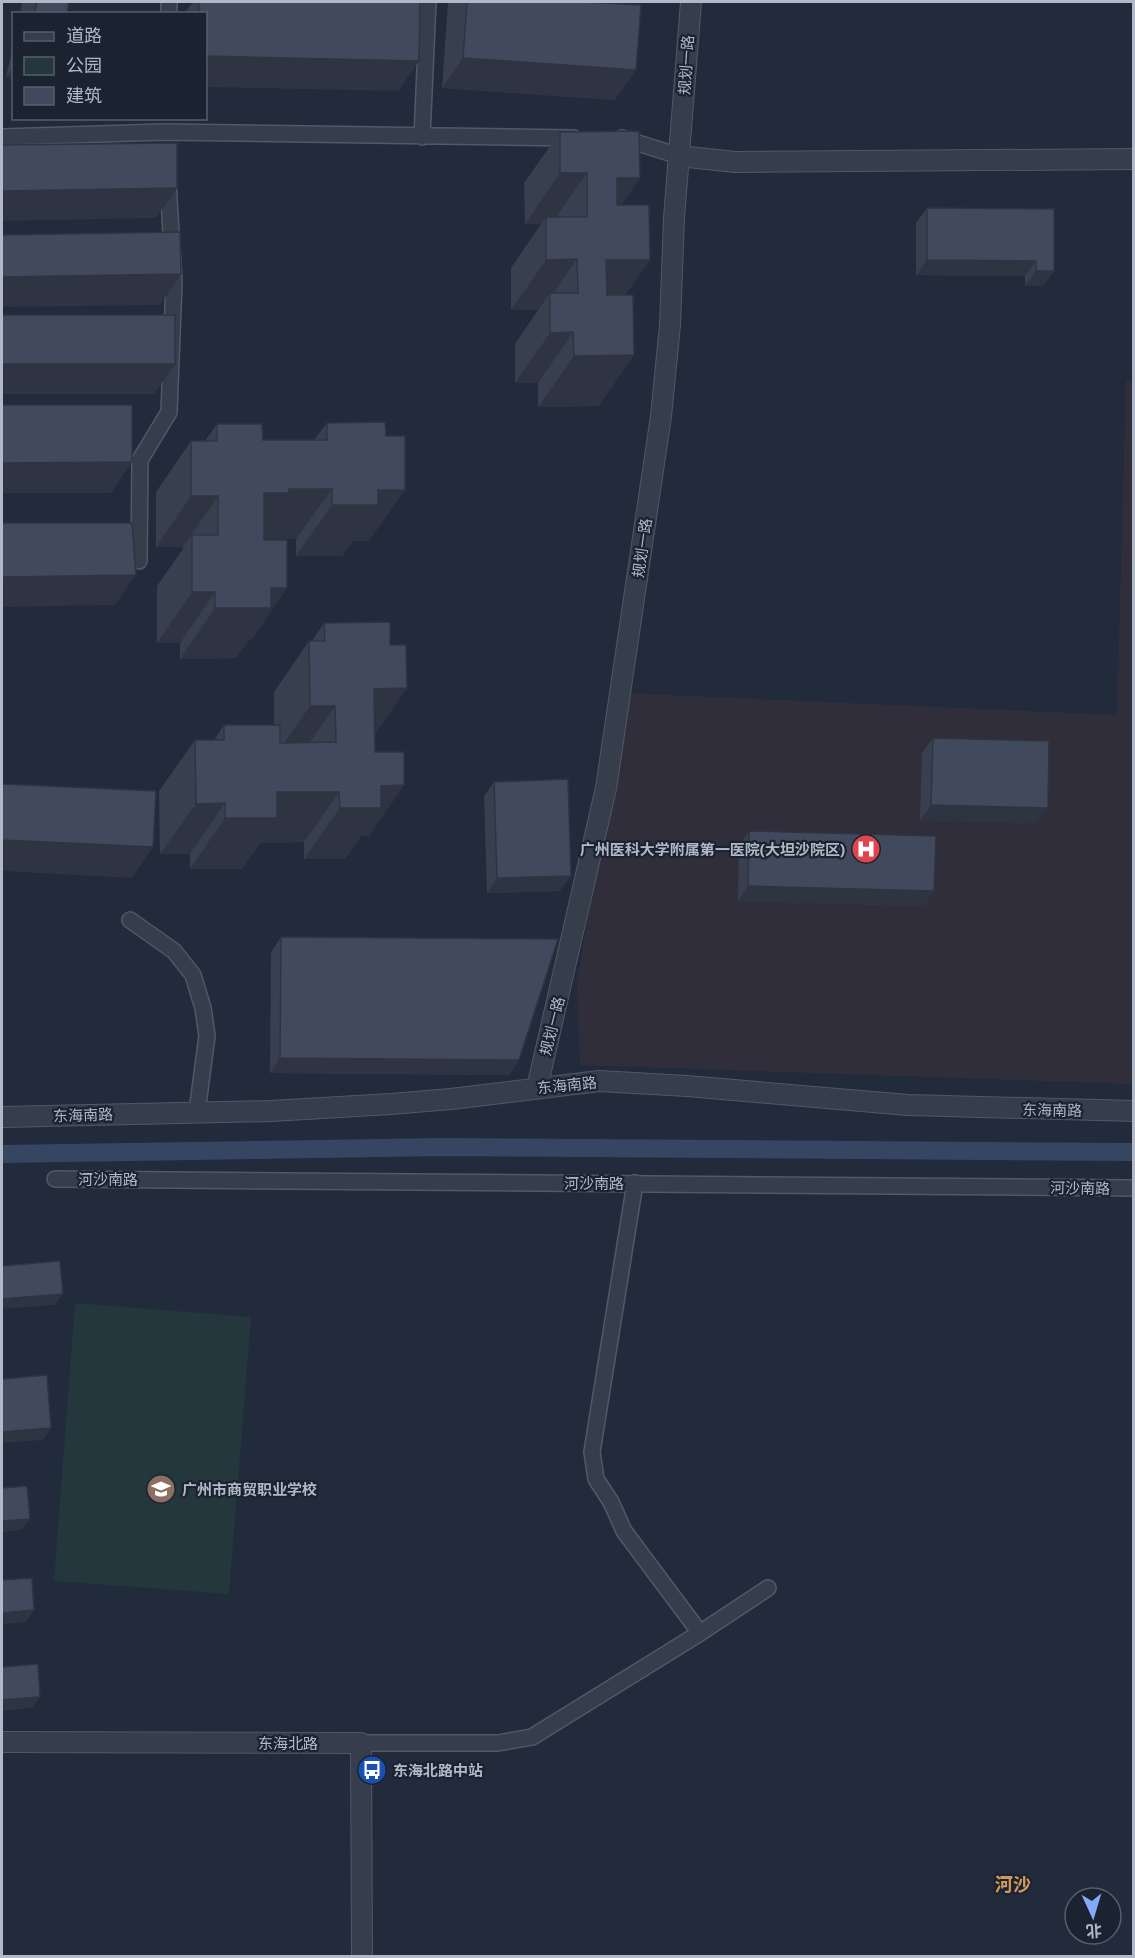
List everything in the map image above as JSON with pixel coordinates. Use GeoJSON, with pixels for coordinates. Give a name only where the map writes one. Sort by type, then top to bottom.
{"type":"FeatureCollection","features":[{"type":"Feature","properties":{"kind":"street"},"geometry":{"type":"LineString","coordinates":[[422,137],[428,2]]}},
{"type":"Feature","properties":{"kind":"street","name":"规划一路"},"geometry":{"type":"LineString","coordinates":[[537,1088],[608,777],[661,416],[670,325],[674,218],[691,2]]}},
{"type":"Feature","properties":{"kind":"street"},"geometry":{"type":"LineString","coordinates":[[2,137],[165,132],[587,138]]}},
{"type":"Feature","properties":{"kind":"street"},"geometry":{"type":"LineString","coordinates":[[610,138],[621,138],[679,156],[735,162],[1134,159]]}},
{"type":"Feature","properties":{"kind":"street"},"geometry":{"type":"LineString","coordinates":[[139,561],[134,526],[140,460],[169,412],[174,282],[166,167]]}},
{"type":"Feature","properties":{"kind":"street"},"geometry":{"type":"LineString","coordinates":[[130,920],[174,951],[193,975],[203,1008],[207,1036],[197,1112]]}},
{"type":"Feature","properties":{"kind":"street","name":"东海南路"},"geometry":{"type":"LineString","coordinates":[[2,1118],[271,1111],[392,1104],[599,1081],[908,1106],[1134,1111]]}},
{"type":"Feature","properties":{"kind":"street","name":"河沙南路"},"geometry":{"type":"LineString","coordinates":[[55,1179],[1134,1188]]}},
{"type":"Feature","properties":{"kind":"street"},"geometry":{"type":"LineString","coordinates":[[635,1183],[592,1452],[596,1479],[611,1502],[624,1531],[700,1633]]}},
{"type":"Feature","properties":{"kind":"street"},"geometry":{"type":"LineString","coordinates":[[362,1956],[361,1743],[498,1743],[532,1737],[768,1588]]}},
{"type":"Feature","properties":{"kind":"street","name":"东海北路"},"geometry":{"type":"LineString","coordinates":[[2,1742],[361,1743]]}},
{"type":"Feature","properties":{"kind":"shaded area","name":"广州医科大学附属第一医院(大坦沙院区)"},"geometry":{"type":"Polygon","coordinates":[[[1126,381],[1133,381],[1133,1084],[580,1065],[577,982],[625,693],[1117,715],[1126,381]]]}},
{"type":"Feature","properties":{"kind":"green space"},"geometry":{"type":"Polygon","coordinates":[[[75,1303],[251,1317],[229,1594],[54,1581],[75,1303]]]}},
{"type":"Feature","properties":{"kind":"building"},"geometry":{"type":"Polygon","coordinates":[[[37,2],[69,2],[67,12],[34,12],[37,2]]]}},
{"type":"Feature","properties":{"kind":"building"},"geometry":{"type":"Polygon","coordinates":[[[199,2],[420,2],[419,61],[207,56],[207,12],[199,12],[199,2]]]}},
{"type":"Feature","properties":{"kind":"building"},"geometry":{"type":"Polygon","coordinates":[[[467,2],[586,2],[641,5],[636,70],[463,58],[467,2]]]}},
{"type":"Feature","properties":{"kind":"building"},"geometry":{"type":"Polygon","coordinates":[[[639,131],[640,178],[617,178],[617,205],[649,205],[650,260],[606,260],[607,295],[633,295],[634,355],[574,356],[573,332],[550,333],[550,293],[578,293],[577,259],[546,260],[546,217],[587,217],[587,173],[560,173],[560,132],[639,131]]]}},
{"type":"Feature","properties":{"kind":"building"},"geometry":{"type":"Polygon","coordinates":[[[177,143],[177,188],[2,191],[2,145],[177,143]]]}},
{"type":"Feature","properties":{"kind":"building"},"geometry":{"type":"Polygon","coordinates":[[[927,208],[1054,209],[1054,271],[1036,271],[1036,261],[927,260],[927,208]]]}},
{"type":"Feature","properties":{"kind":"building"},"geometry":{"type":"Polygon","coordinates":[[[180,232],[181,274],[2,277],[2,235],[180,232]]]}},
{"type":"Feature","properties":{"kind":"building"},"geometry":{"type":"Polygon","coordinates":[[[2,315],[175,315],[175,364],[2,364],[2,315]]]}},
{"type":"Feature","properties":{"kind":"building"},"geometry":{"type":"Polygon","coordinates":[[[2,405],[132,405],[132,462],[2,463],[2,405]]]}},
{"type":"Feature","properties":{"kind":"building"},"geometry":{"type":"Polygon","coordinates":[[[385,422],[386,436],[405,436],[405,490],[378,490],[378,505],[332,505],[332,489],[289,489],[289,493],[264,493],[264,540],[287,540],[287,588],[271,588],[271,608],[215,608],[215,592],[192,592],[192,535],[218,535],[218,496],[191,496],[191,441],[217,441],[217,424],[262,424],[263,440],[327,440],[327,423],[385,422]]]}},
{"type":"Feature","properties":{"kind":"building"},"geometry":{"type":"Polygon","coordinates":[[[2,523],[132,523],[136,575],[2,577],[2,523]]]}},
{"type":"Feature","properties":{"kind":"building"},"geometry":{"type":"Polygon","coordinates":[[[390,622],[390,645],[406,645],[407,688],[374,689],[375,752],[404,752],[404,785],[381,786],[381,808],[340,808],[339,792],[277,792],[277,818],[225,818],[225,803],[196,804],[195,740],[224,740],[224,725],[280,725],[280,743],[336,742],[335,706],[310,706],[309,641],[325,641],[324,623],[390,622]]]}},
{"type":"Feature","properties":{"kind":"building"},"geometry":{"type":"Polygon","coordinates":[[[933,738],[1049,741],[1048,808],[931,805],[933,738]]]}},
{"type":"Feature","properties":{"kind":"building"},"geometry":{"type":"Polygon","coordinates":[[[568,779],[571,876],[497,878],[494,782],[568,779]]]}},
{"type":"Feature","properties":{"kind":"building"},"geometry":{"type":"Polygon","coordinates":[[[2,784],[156,791],[153,847],[2,840],[2,784]]]}},
{"type":"Feature","properties":{"kind":"building"},"geometry":{"type":"Polygon","coordinates":[[[749,831],[936,836],[934,891],[748,886],[749,831]]]}},
{"type":"Feature","properties":{"kind":"building"},"geometry":{"type":"Polygon","coordinates":[[[281,937],[558,939],[519,1060],[280,1058],[281,937]]]}},
{"type":"Feature","properties":{"kind":"building"},"geometry":{"type":"Polygon","coordinates":[[[60,1261],[63,1294],[2,1299],[2,1266],[60,1261]]]}},
{"type":"Feature","properties":{"kind":"building"},"geometry":{"type":"Polygon","coordinates":[[[47,1375],[51,1428],[2,1432],[2,1379],[47,1375]]]}},
{"type":"Feature","properties":{"kind":"building"},"geometry":{"type":"Polygon","coordinates":[[[27,1486],[30,1519],[2,1521],[2,1488],[27,1486]]]}},
{"type":"Feature","properties":{"kind":"building"},"geometry":{"type":"Polygon","coordinates":[[[32,1578],[34,1610],[2,1613],[2,1580],[32,1578]]]}},
{"type":"Feature","properties":{"kind":"building"},"geometry":{"type":"Polygon","coordinates":[[[38,1664],[40,1697],[2,1700],[2,1667],[38,1664]]]}},
{"type":"Feature","properties":{"kind":"waterway"},"geometry":{"type":"LineString","coordinates":[[2,1154],[443,1147],[1134,1152]]}},
{"type":"Feature","properties":{"kind":"place","name":"广州医科大学附属第一医院(大坦沙院区)"},"geometry":{"type":"Point","coordinates":[866,849]}},
{"type":"Feature","properties":{"kind":"place","name":"广州市商贸职业学校"},"geometry":{"type":"Point","coordinates":[161,1489]}},
{"type":"Feature","properties":{"kind":"place","name":"东海北路中站"},"geometry":{"type":"Point","coordinates":[372,1770]}},
{"type":"Feature","properties":{"kind":"district","name":"河沙"},"geometry":{"type":"Point","coordinates":[1013,1884]}}]}
